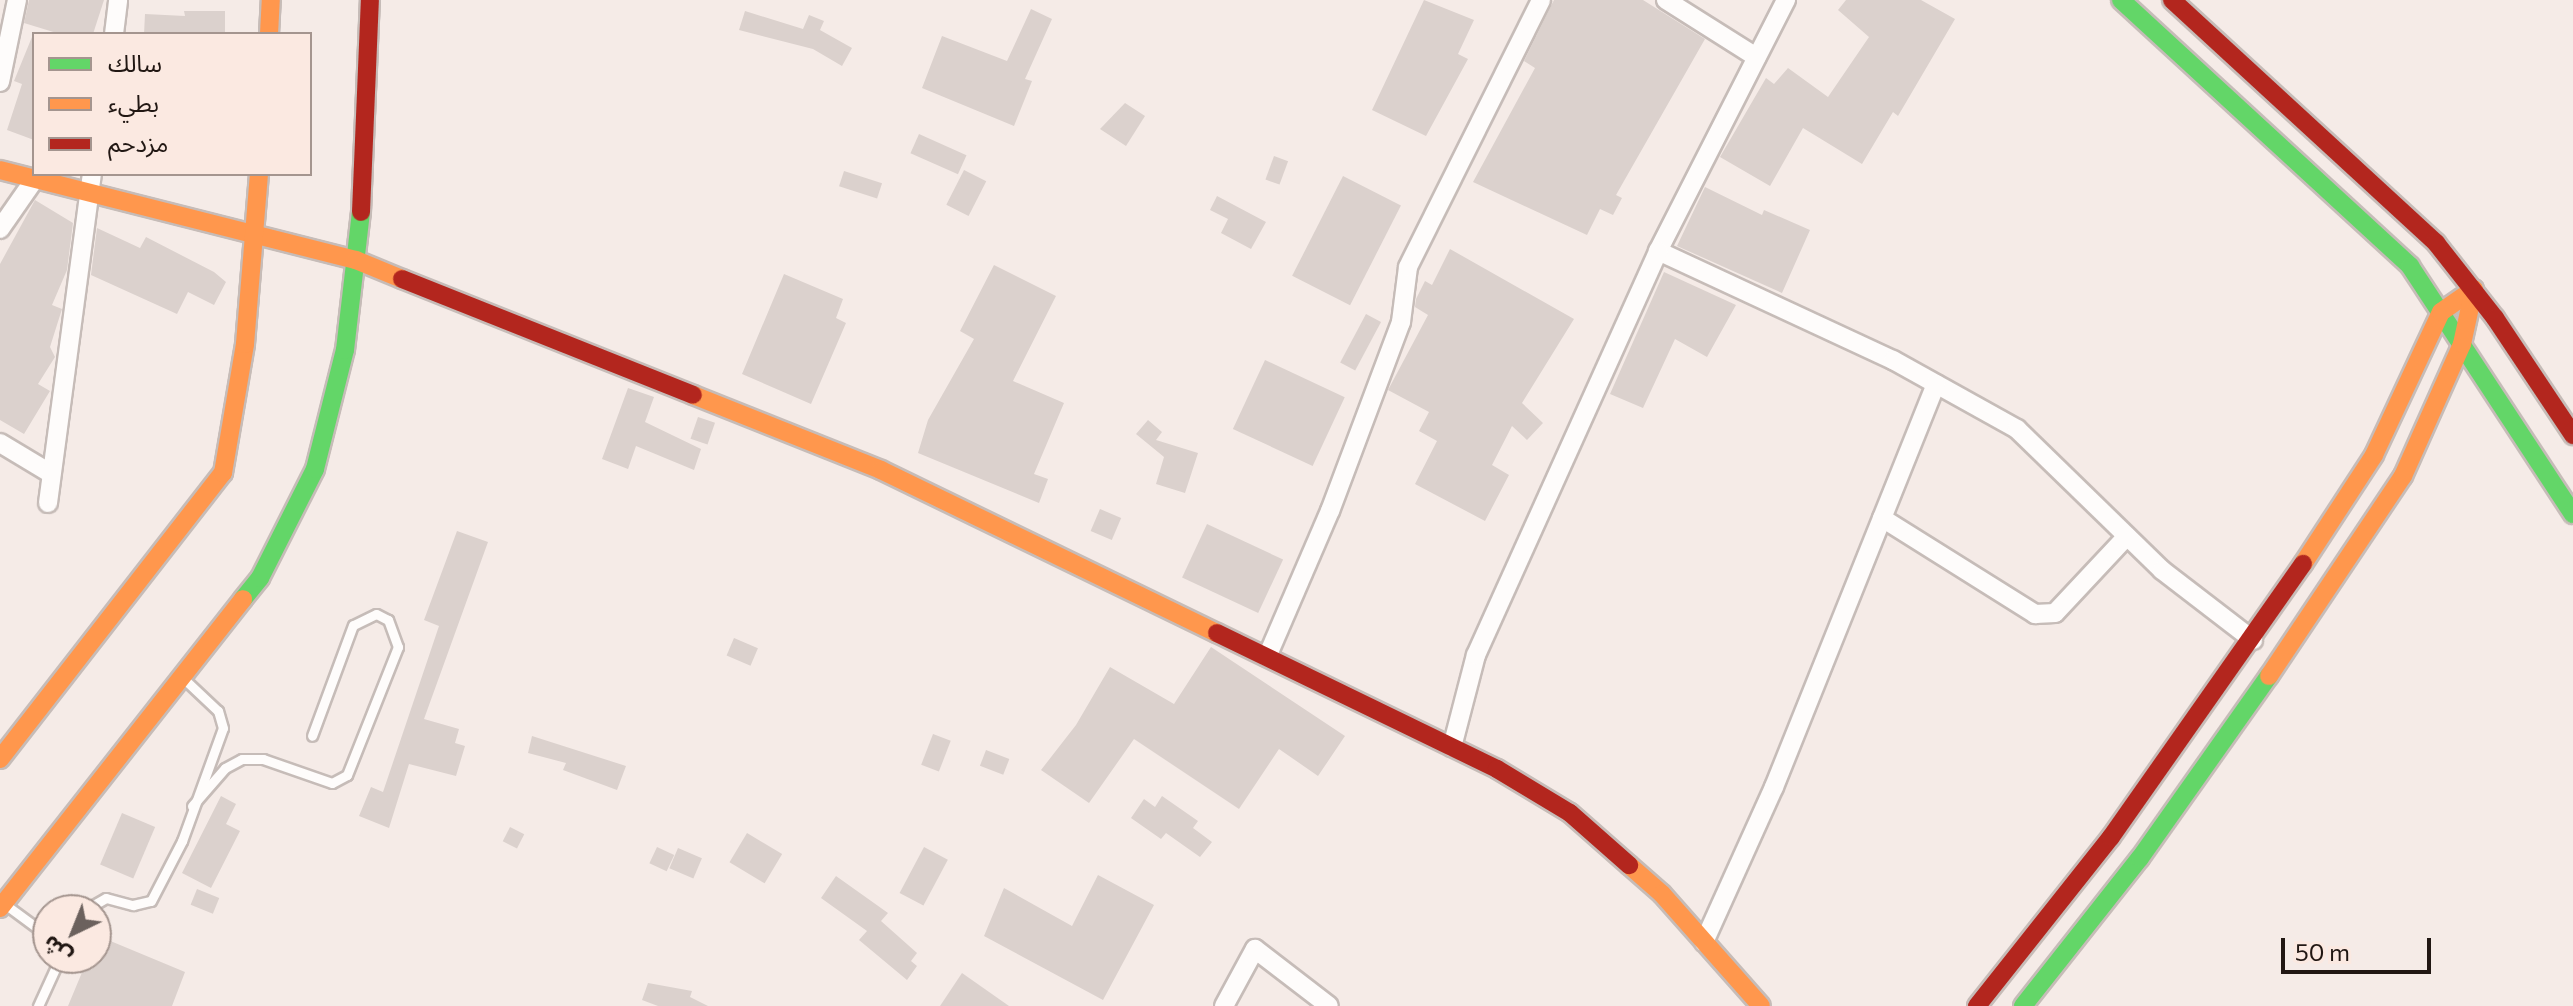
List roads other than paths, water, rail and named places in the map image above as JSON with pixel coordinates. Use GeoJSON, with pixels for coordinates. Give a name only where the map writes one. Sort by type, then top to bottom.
{"type":"FeatureCollection","features":[{"type":"Feature","properties":{"kind":"street"},"geometry":{"type":"LineString","coordinates":[[0,82],[17,0]]}},
{"type":"Feature","properties":{"kind":"street"},"geometry":{"type":"LineString","coordinates":[[114,32],[118,0]]}},
{"type":"Feature","properties":{"kind":"street"},"geometry":{"type":"LineString","coordinates":[[269,32],[271,0]]}},
{"type":"Feature","properties":{"kind":"street"},"geometry":{"type":"LineString","coordinates":[[2,906],[260,578],[315,469],[345,350],[356,260],[370,0]]}},
{"type":"Feature","properties":{"kind":"street"},"geometry":{"type":"LineString","coordinates":[[1267,657],[1330,511],[1401,322],[1408,267],[1541,0]]}},
{"type":"Feature","properties":{"kind":"street"},"geometry":{"type":"LineString","coordinates":[[1666,0],[1756,57]]}},
{"type":"Feature","properties":{"kind":"street"},"geometry":{"type":"LineString","coordinates":[[1452,747],[1476,655],[1658,251],[1786,0]]}},
{"type":"Feature","properties":{"kind":"street"},"geometry":{"type":"LineString","coordinates":[[2121,0],[2410,266],[2573,514]]}},
{"type":"Feature","properties":{"kind":"street"},"geometry":{"type":"LineString","coordinates":[[2172,0],[2436,243],[2474,289],[2573,435]]}},
{"type":"Feature","properties":{"kind":"street"},"geometry":{"type":"LineString","coordinates":[[0,170],[88,196],[356,260],[881,470],[1452,747],[1570,813],[1632,866],[1761,1006]]}},
{"type":"Feature","properties":{"kind":"street"},"geometry":{"type":"LineString","coordinates":[[48,503],[92,176]]}},
{"type":"Feature","properties":{"kind":"street"},"geometry":{"type":"LineString","coordinates":[[0,759],[223,473],[245,344],[259,176]]}},
{"type":"Feature","properties":{"kind":"street"},"geometry":{"type":"LineString","coordinates":[[0,229],[34,180]]}},
{"type":"Feature","properties":{"kind":"street"},"geometry":{"type":"LineString","coordinates":[[1658,251],[1936,384],[2017,429],[2162,570],[2253,640]]}},
{"type":"Feature","properties":{"kind":"street"},"geometry":{"type":"LineString","coordinates":[[1977,1006],[2111,837],[2253,640],[2374,455],[2441,312],[2474,289]]}},
{"type":"Feature","properties":{"kind":"street"},"geometry":{"type":"LineString","coordinates":[[2023,1006],[2140,858],[2365,539],[2403,476],[2462,344],[2474,289]]}},
{"type":"Feature","properties":{"kind":"street"},"geometry":{"type":"LineString","coordinates":[[1704,942],[1774,787],[1936,384]]}},
{"type":"Feature","properties":{"kind":"street"},"geometry":{"type":"LineString","coordinates":[[0,443],[50,473]]}},
{"type":"Feature","properties":{"kind":"street"},"geometry":{"type":"LineString","coordinates":[[1882,518],[2035,614],[2055,613],[2127,536]]}},
{"type":"Feature","properties":{"kind":"street"},"geometry":{"type":"LineString","coordinates":[[1224,1006],[1255,949],[1329,1006]]}},
{"type":"Feature","properties":{"kind":"lane"},"geometry":{"type":"LineString","coordinates":[[192,806],[225,768],[242,759],[263,759],[332,783],[347,775],[398,647],[388,620],[376,614],[353,625],[312,736]]}},
{"type":"Feature","properties":{"kind":"lane"},"geometry":{"type":"LineString","coordinates":[[112,899],[143,906],[151,901],[182,841],[192,806],[223,728],[218,711],[181,677]]}},
{"type":"Feature","properties":{"kind":"lane"},"geometry":{"type":"LineString","coordinates":[[2,906],[32,926]]}},
{"type":"Feature","properties":{"kind":"lane"},"geometry":{"type":"LineString","coordinates":[[38,1006],[53,974]]}}]}
